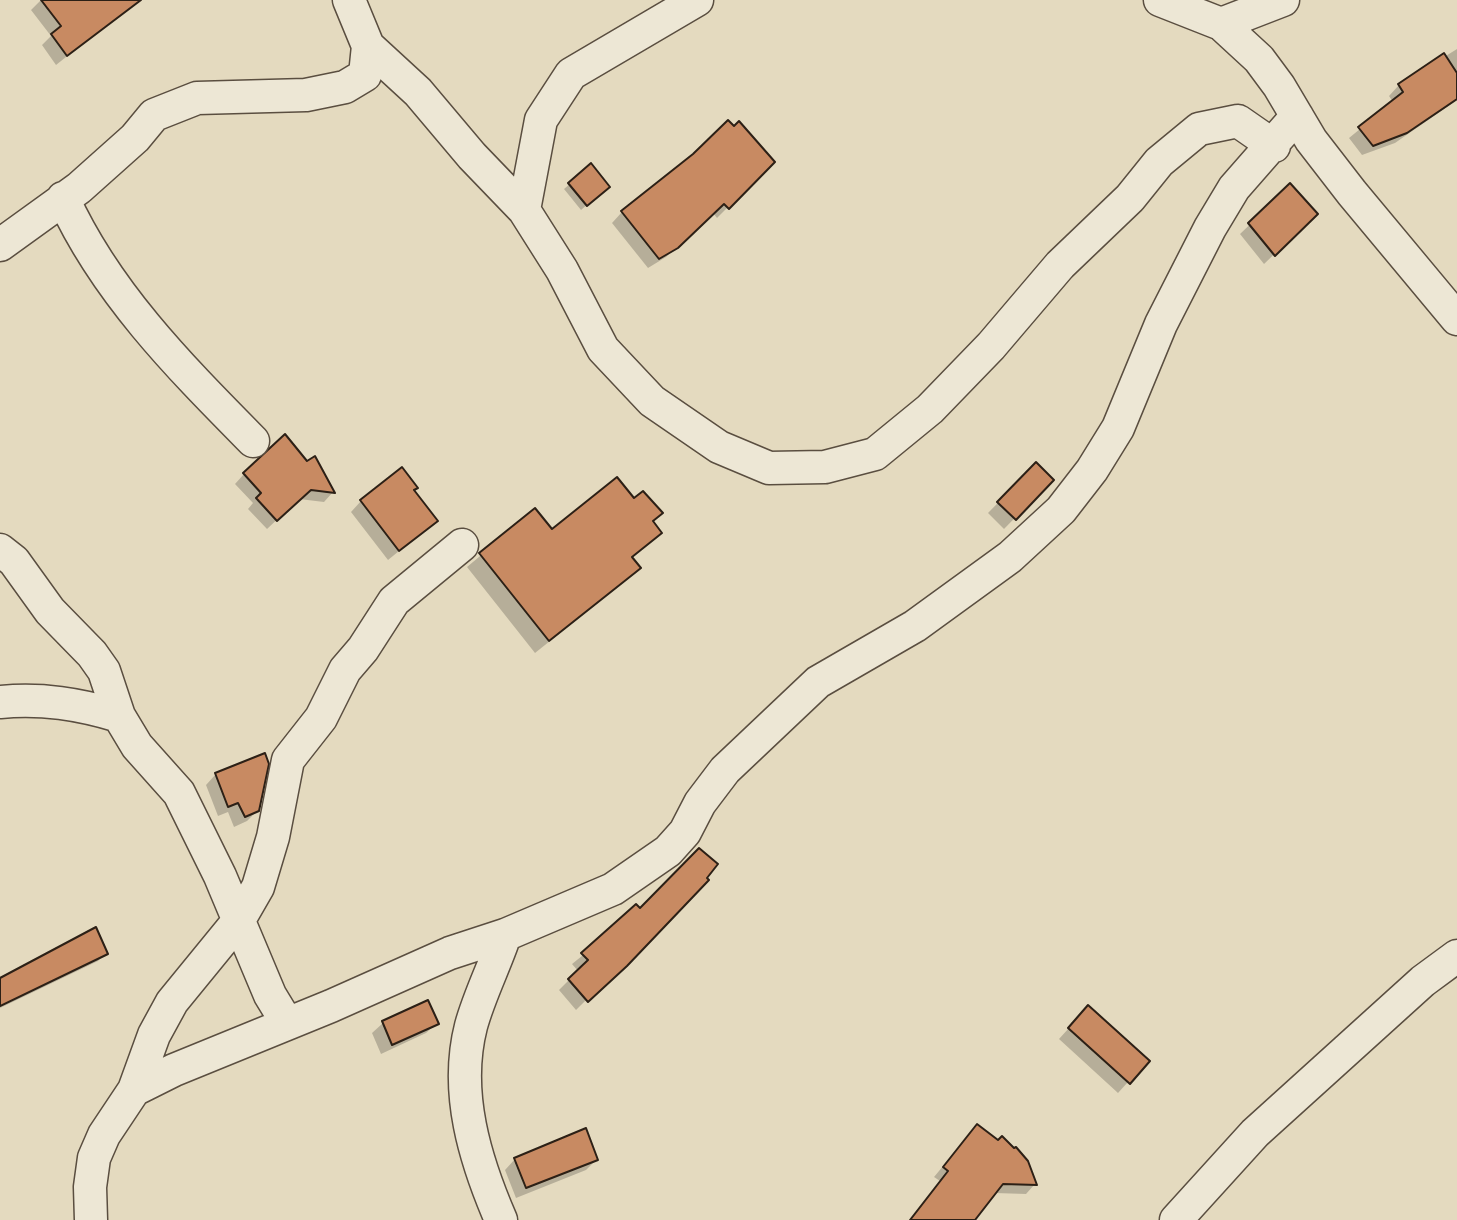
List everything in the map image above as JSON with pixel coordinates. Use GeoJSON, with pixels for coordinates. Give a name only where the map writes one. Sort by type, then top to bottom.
{"type":"FeatureCollection","features":[{"type":"Feature","properties":{"kind":"street"},"geometry":{"type":"LineString","coordinates":[[349,0],[368,46],[418,92],[472,156],[524,210],[562,270],[603,349],[652,401],[719,447],[769,468],[825,467],[875,454],[930,410],[991,346],[1060,265],[1130,198],[1158,162],[1199,129],[1238,121],[1274,146]]}},
{"type":"Feature","properties":{"kind":"street"},"geometry":{"type":"LineString","coordinates":[[524,210],[541,120],[571,74],[697,0]]}},
{"type":"Feature","properties":{"kind":"street"},"geometry":{"type":"LineString","coordinates":[[1160,0],[1221,24],[1259,59],[1352,193],[1457,319]]}},
{"type":"Feature","properties":{"kind":"street"},"geometry":{"type":"LineString","coordinates":[[1221,24],[1283,0]]}},
{"type":"Feature","properties":{"kind":"street"},"geometry":{"type":"LineString","coordinates":[[0,245],[63,198],[135,138],[153,115],[197,98],[306,95],[345,87],[365,75],[368,46]]}},
{"type":"Feature","properties":{"kind":"street"},"geometry":{"type":"LineString","coordinates":[[134,1090],[450,953],[505,935],[613,889],[654,863],[685,832],[701,803],[725,770],[818,682],[915,626],[1010,557],[1061,510],[1092,470],[1118,428],[1161,324],[1210,228],[1234,188],[1274,146],[1297,116]]}},
{"type":"Feature","properties":{"kind":"street"},"geometry":{"type":"LineString","coordinates":[[63,198],[77,230],[152,336],[253,441]]}},
{"type":"Feature","properties":{"kind":"street"},"geometry":{"type":"LineString","coordinates":[[91,1220],[89,1187],[94,1158],[104,1135],[134,1090],[154,1035],[172,1002],[239,920],[264,871],[288,760],[321,718],[345,670],[363,649],[394,601],[462,545]]}},
{"type":"Feature","properties":{"kind":"street"},"geometry":{"type":"LineString","coordinates":[[0,550],[14,561],[50,611],[92,654],[104,671],[119,716],[137,746],[179,793],[200,831],[270,995],[288,1023]]}},
{"type":"Feature","properties":{"kind":"street"},"geometry":{"type":"LineString","coordinates":[[0,702],[36,698],[88,706],[119,716]]}},
{"type":"Feature","properties":{"kind":"street"},"geometry":{"type":"LineString","coordinates":[[501,1220],[472,1146],[466,1061],[471,1026],[505,935]]}},
{"type":"Feature","properties":{"kind":"street"},"geometry":{"type":"LineString","coordinates":[[1175,1220],[1255,1133],[1423,981],[1457,956]]}},
{"type":"Feature","properties":{"kind":"building"},"geometry":{"type":"Polygon","coordinates":[[[41,0],[141,0],[67,56],[51,34],[61,26],[41,0]]]}},
{"type":"Feature","properties":{"kind":"building"},"geometry":{"type":"Polygon","coordinates":[[[1444,53],[1457,73],[1457,99],[1407,133],[1373,146],[1358,127],[1403,92],[1398,84],[1444,53]]]}},
{"type":"Feature","properties":{"kind":"building"},"geometry":{"type":"Polygon","coordinates":[[[728,120],[734,126],[739,121],[775,162],[729,209],[724,204],[678,248],[659,259],[621,211],[693,154],[728,120]]]}},
{"type":"Feature","properties":{"kind":"building"},"geometry":{"type":"Polygon","coordinates":[[[591,163],[610,187],[587,206],[568,183],[591,163]]]}},
{"type":"Feature","properties":{"kind":"building"},"geometry":{"type":"Polygon","coordinates":[[[1290,183],[1318,214],[1275,256],[1248,223],[1290,183]]]}},
{"type":"Feature","properties":{"kind":"building"},"geometry":{"type":"Polygon","coordinates":[[[285,434],[307,461],[315,456],[335,493],[311,490],[277,521],[256,498],[261,493],[243,473],[285,434]]]}},
{"type":"Feature","properties":{"kind":"building"},"geometry":{"type":"Polygon","coordinates":[[[1036,462],[1054,480],[1016,520],[997,502],[1036,462]]]}},
{"type":"Feature","properties":{"kind":"building"},"geometry":{"type":"Polygon","coordinates":[[[402,467],[418,488],[414,490],[438,521],[399,551],[360,500],[402,467]]]}},
{"type":"Feature","properties":{"kind":"building"},"geometry":{"type":"Polygon","coordinates":[[[617,477],[634,498],[643,491],[663,513],[653,521],[662,533],[632,557],[641,568],[549,641],[479,553],[535,508],[552,529],[617,477]]]}},
{"type":"Feature","properties":{"kind":"building"},"geometry":{"type":"Polygon","coordinates":[[[265,753],[269,764],[259,811],[245,817],[238,803],[228,807],[215,773],[265,753]]]}},
{"type":"Feature","properties":{"kind":"building"},"geometry":{"type":"Polygon","coordinates":[[[699,848],[718,864],[707,878],[709,880],[627,966],[588,1002],[568,979],[588,960],[581,953],[636,904],[640,908],[699,848]]]}},
{"type":"Feature","properties":{"kind":"building"},"geometry":{"type":"Polygon","coordinates":[[[96,927],[108,954],[0,1006],[0,978],[96,927]]]}},
{"type":"Feature","properties":{"kind":"building"},"geometry":{"type":"Polygon","coordinates":[[[428,1000],[439,1024],[392,1045],[382,1021],[428,1000]]]}},
{"type":"Feature","properties":{"kind":"building"},"geometry":{"type":"Polygon","coordinates":[[[1088,1005],[1150,1061],[1130,1084],[1068,1028],[1088,1005]]]}},
{"type":"Feature","properties":{"kind":"building"},"geometry":{"type":"Polygon","coordinates":[[[977,1124],[998,1140],[1002,1136],[1016,1147],[1028,1161],[1037,1185],[1003,1184],[975,1220],[910,1220],[948,1171],[943,1167],[977,1124]]]}},
{"type":"Feature","properties":{"kind":"building"},"geometry":{"type":"Polygon","coordinates":[[[586,1128],[598,1160],[526,1188],[514,1158],[586,1128]]]}}]}
